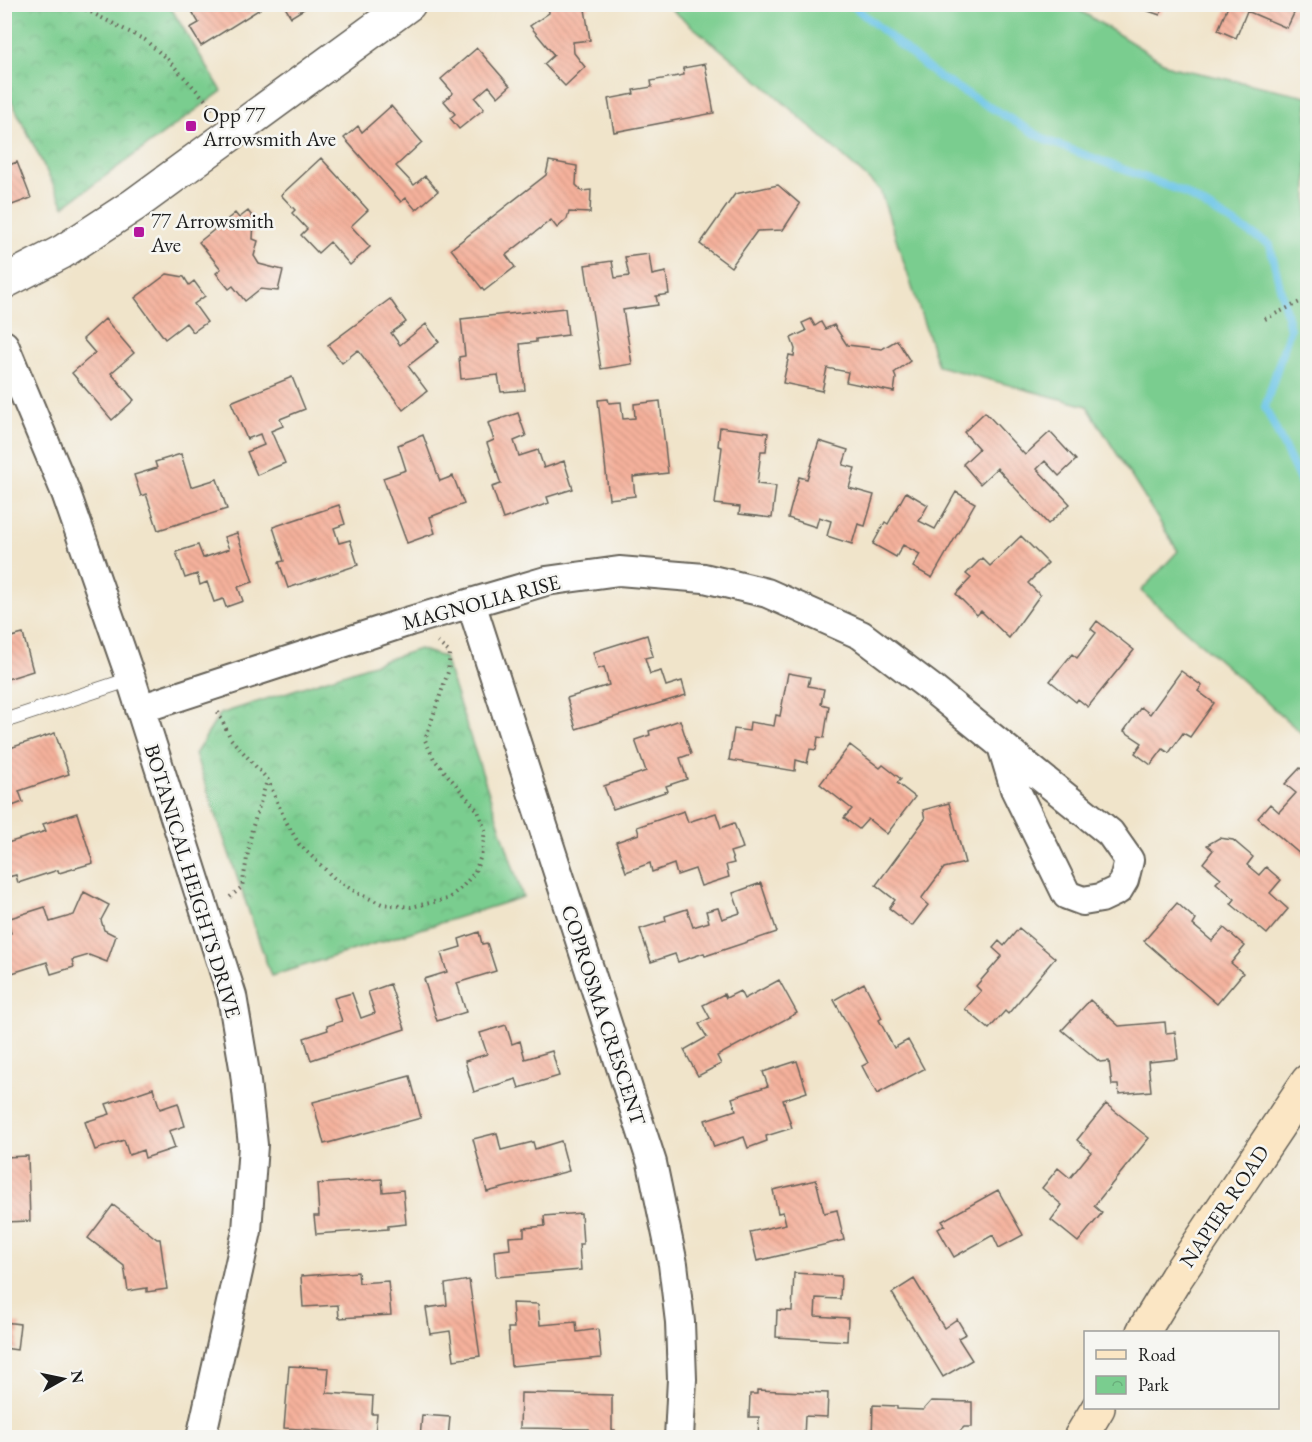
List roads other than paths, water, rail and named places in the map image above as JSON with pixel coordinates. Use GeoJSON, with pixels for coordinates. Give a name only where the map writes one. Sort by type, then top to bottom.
{"type":"FeatureCollection","features":[{"type":"Feature","properties":{"kind":"main road","name":"NAPIER ROAD"},"geometry":{"type":"LineString","coordinates":[[1144,1331],[1176,1278],[1308,1081]]}},
{"type":"Feature","properties":{"kind":"main road"},"geometry":{"type":"LineString","coordinates":[[1080,1437],[1097,1409]]}},
{"type":"Feature","properties":{"kind":"street"},"geometry":{"type":"LineString","coordinates":[[4,282],[62,252],[134,206],[409,4]]}},
{"type":"Feature","properties":{"kind":"street","name":"BOTANICAL HEIGHTS DRIVE"},"geometry":{"type":"LineString","coordinates":[[4,345],[66,493],[131,679],[232,996],[245,1073],[253,1145],[247,1231],[201,1437]]}},
{"type":"Feature","properties":{"kind":"street","name":"MAGNOLIA RISE"},"geometry":{"type":"LineString","coordinates":[[140,709],[410,621],[546,581],[619,572],[704,578],[767,593],[861,635],[931,688],[1110,833],[1129,860],[1124,880],[1118,890],[1101,898],[1083,901],[1066,895],[1015,789],[1002,746]]}},
{"type":"Feature","properties":{"kind":"street","name":"COPROSMA CRESCENT"},"geometry":{"type":"LineString","coordinates":[[471,603],[652,1163],[673,1264],[680,1322],[682,1379],[680,1437]]}},
{"type":"Feature","properties":{"kind":"lane"},"geometry":{"type":"LineString","coordinates":[[4,721],[131,679]]}},
{"type":"Feature","properties":{"kind":"waterway"},"geometry":{"type":"LineString","coordinates":[[851,4],[937,76],[1048,141],[1181,191],[1270,245],[1290,329],[1265,407],[1308,497]]}},
{"type":"Feature","properties":{"kind":"place","name":"Opp 77 Arrowsmith Ave"},"geometry":{"type":"Point","coordinates":[191,126]}},
{"type":"Feature","properties":{"kind":"place","name":"77 Arrowsmith Ave"},"geometry":{"type":"Point","coordinates":[139,232]}}]}
